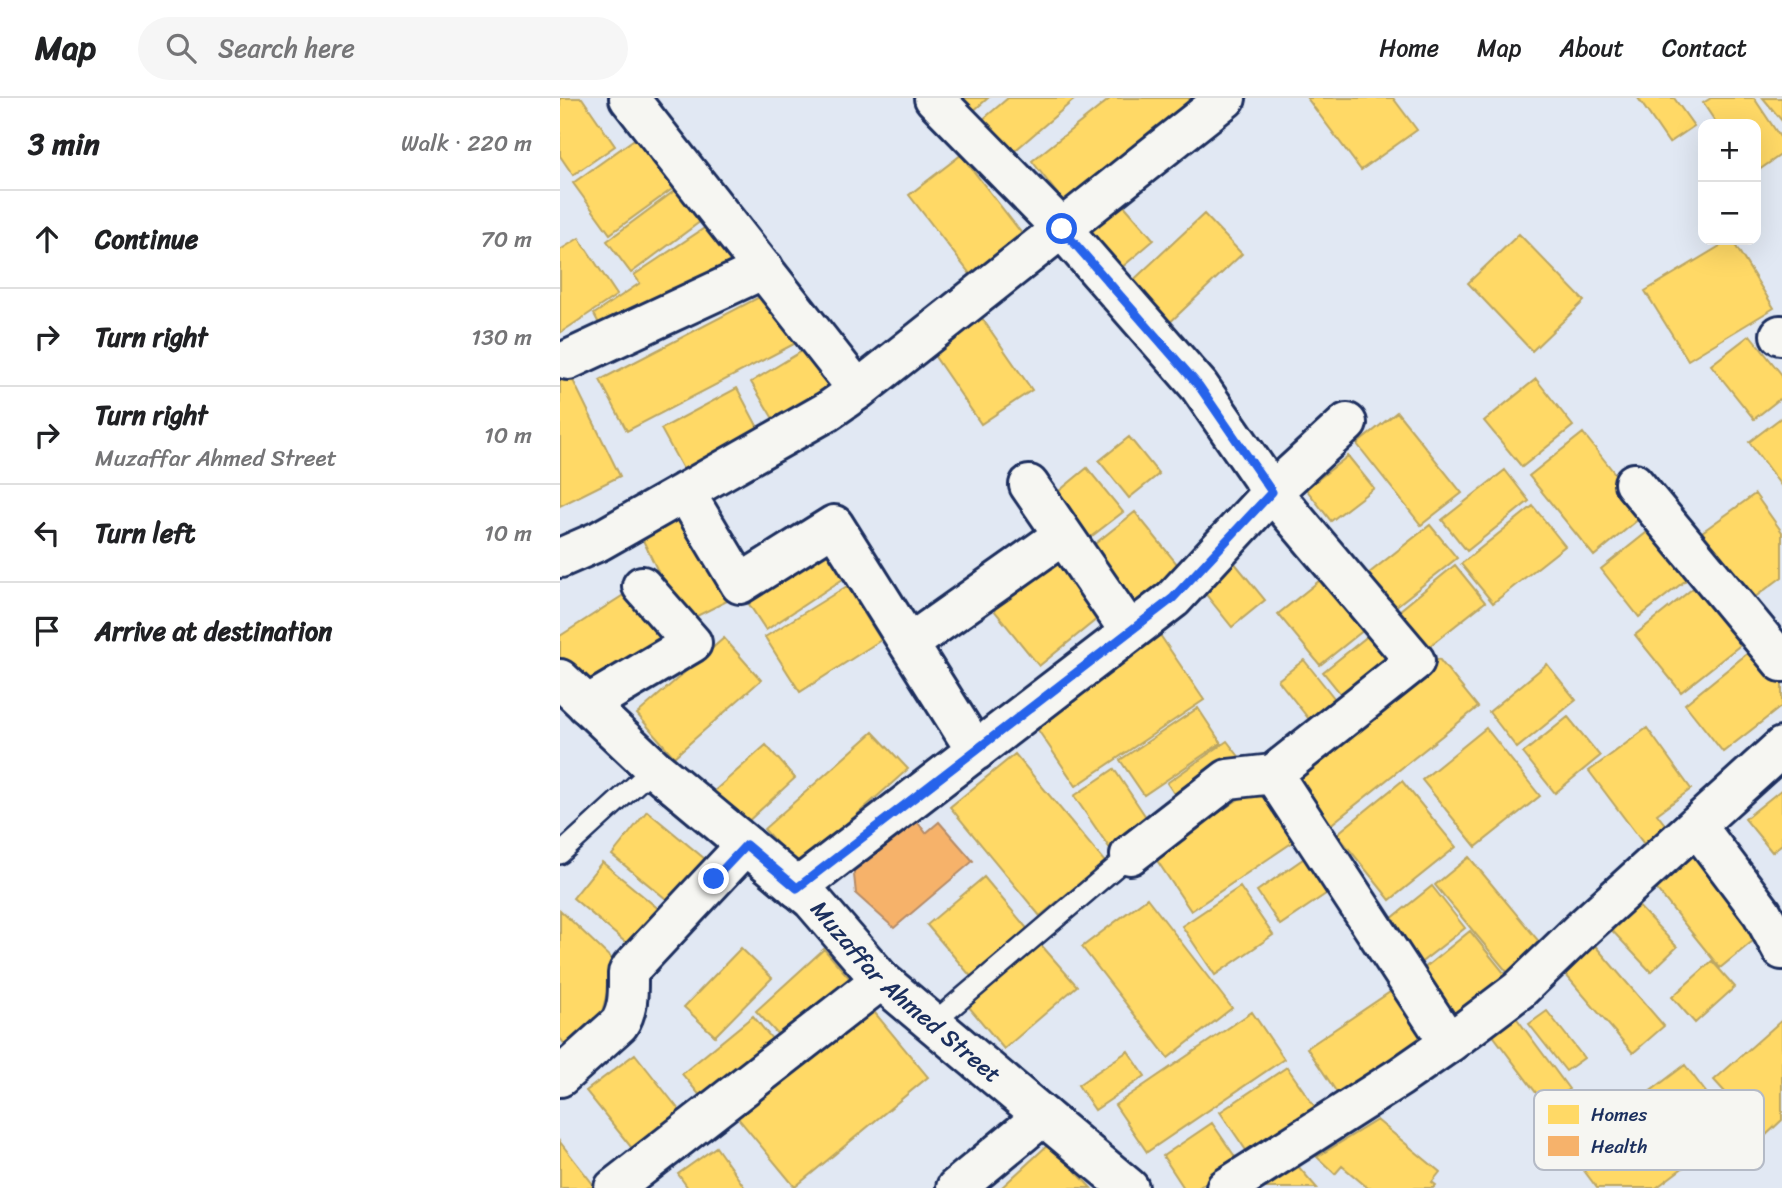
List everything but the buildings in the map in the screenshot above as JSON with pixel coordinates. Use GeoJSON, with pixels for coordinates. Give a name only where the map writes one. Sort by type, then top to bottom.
{"type":"FeatureCollection","features":[{"type":"Feature","properties":{"kind":"street"},"geometry":{"type":"LineString","coordinates":[[629,98],[858,390]]}},
{"type":"Feature","properties":{"kind":"street"},"geometry":{"type":"LineString","coordinates":[[934,98],[1062,229],[1199,386],[1272,492],[1415,661],[1273,774],[1227,779],[1130,855]]}},
{"type":"Feature","properties":{"kind":"street"},"geometry":{"type":"LineString","coordinates":[[560,558],[599,541],[828,411],[1226,98]]}},
{"type":"Feature","properties":{"kind":"street"},"geometry":{"type":"LineString","coordinates":[[568,360],[764,269]]}},
{"type":"Feature","properties":{"kind":"street"},"geometry":{"type":"LineString","coordinates":[[797,888],[1173,598],[1272,492],[1347,424]]}},
{"type":"Feature","properties":{"kind":"street"},"geometry":{"type":"LineString","coordinates":[[1634,483],[1782,662]]}},
{"type":"Feature","properties":{"kind":"street"},"geometry":{"type":"LineString","coordinates":[[1029,485],[1130,632]]}},
{"type":"Feature","properties":{"kind":"street"},"geometry":{"type":"LineString","coordinates":[[685,492],[740,584],[834,525],[976,751]]}},
{"type":"Feature","properties":{"kind":"street"},"geometry":{"type":"LineString","coordinates":[[908,644],[1063,535]]}},
{"type":"Feature","properties":{"kind":"street"},"geometry":{"type":"LineString","coordinates":[[587,705],[692,643],[642,586]]}},
{"type":"Feature","properties":{"kind":"street","name":"Muzaffar Ahmed Street"},"geometry":{"type":"LineString","coordinates":[[560,680],[654,768],[812,900],[881,980],[1129,1188]]}},
{"type":"Feature","properties":{"kind":"street"},"geometry":{"type":"LineString","coordinates":[[1226,1188],[1400,1077],[1519,990],[1782,747]]}},
{"type":"Feature","properties":{"kind":"street"},"geometry":{"type":"LineString","coordinates":[[1273,774],[1449,1043]]}},
{"type":"Feature","properties":{"kind":"street"},"geometry":{"type":"LineString","coordinates":[[1696,825],[1762,913],[1782,950]]}},
{"type":"Feature","properties":{"kind":"street"},"geometry":{"type":"LineString","coordinates":[[560,1077],[619,1024],[626,1010],[628,973],[631,968],[746,845]]}},
{"type":"Feature","properties":{"kind":"street"},"geometry":{"type":"LineString","coordinates":[[614,1188],[881,980]]}},
{"type":"Feature","properties":{"kind":"street"},"geometry":{"type":"LineString","coordinates":[[956,1188],[1043,1116]]}},
{"type":"Feature","properties":{"kind":"lane"},"geometry":{"type":"LineString","coordinates":[[560,854],[654,768]]}},
{"type":"Feature","properties":{"kind":"lane"},"geometry":{"type":"LineString","coordinates":[[933,1023],[1130,855]]}},
{"type":"Feature","properties":{"kind":"route"},"geometry":{"type":"LineString","coordinates":[[714,879],[746,845],[797,888],[1173,598],[1272,492],[1199,386],[1062,229]]}}]}
